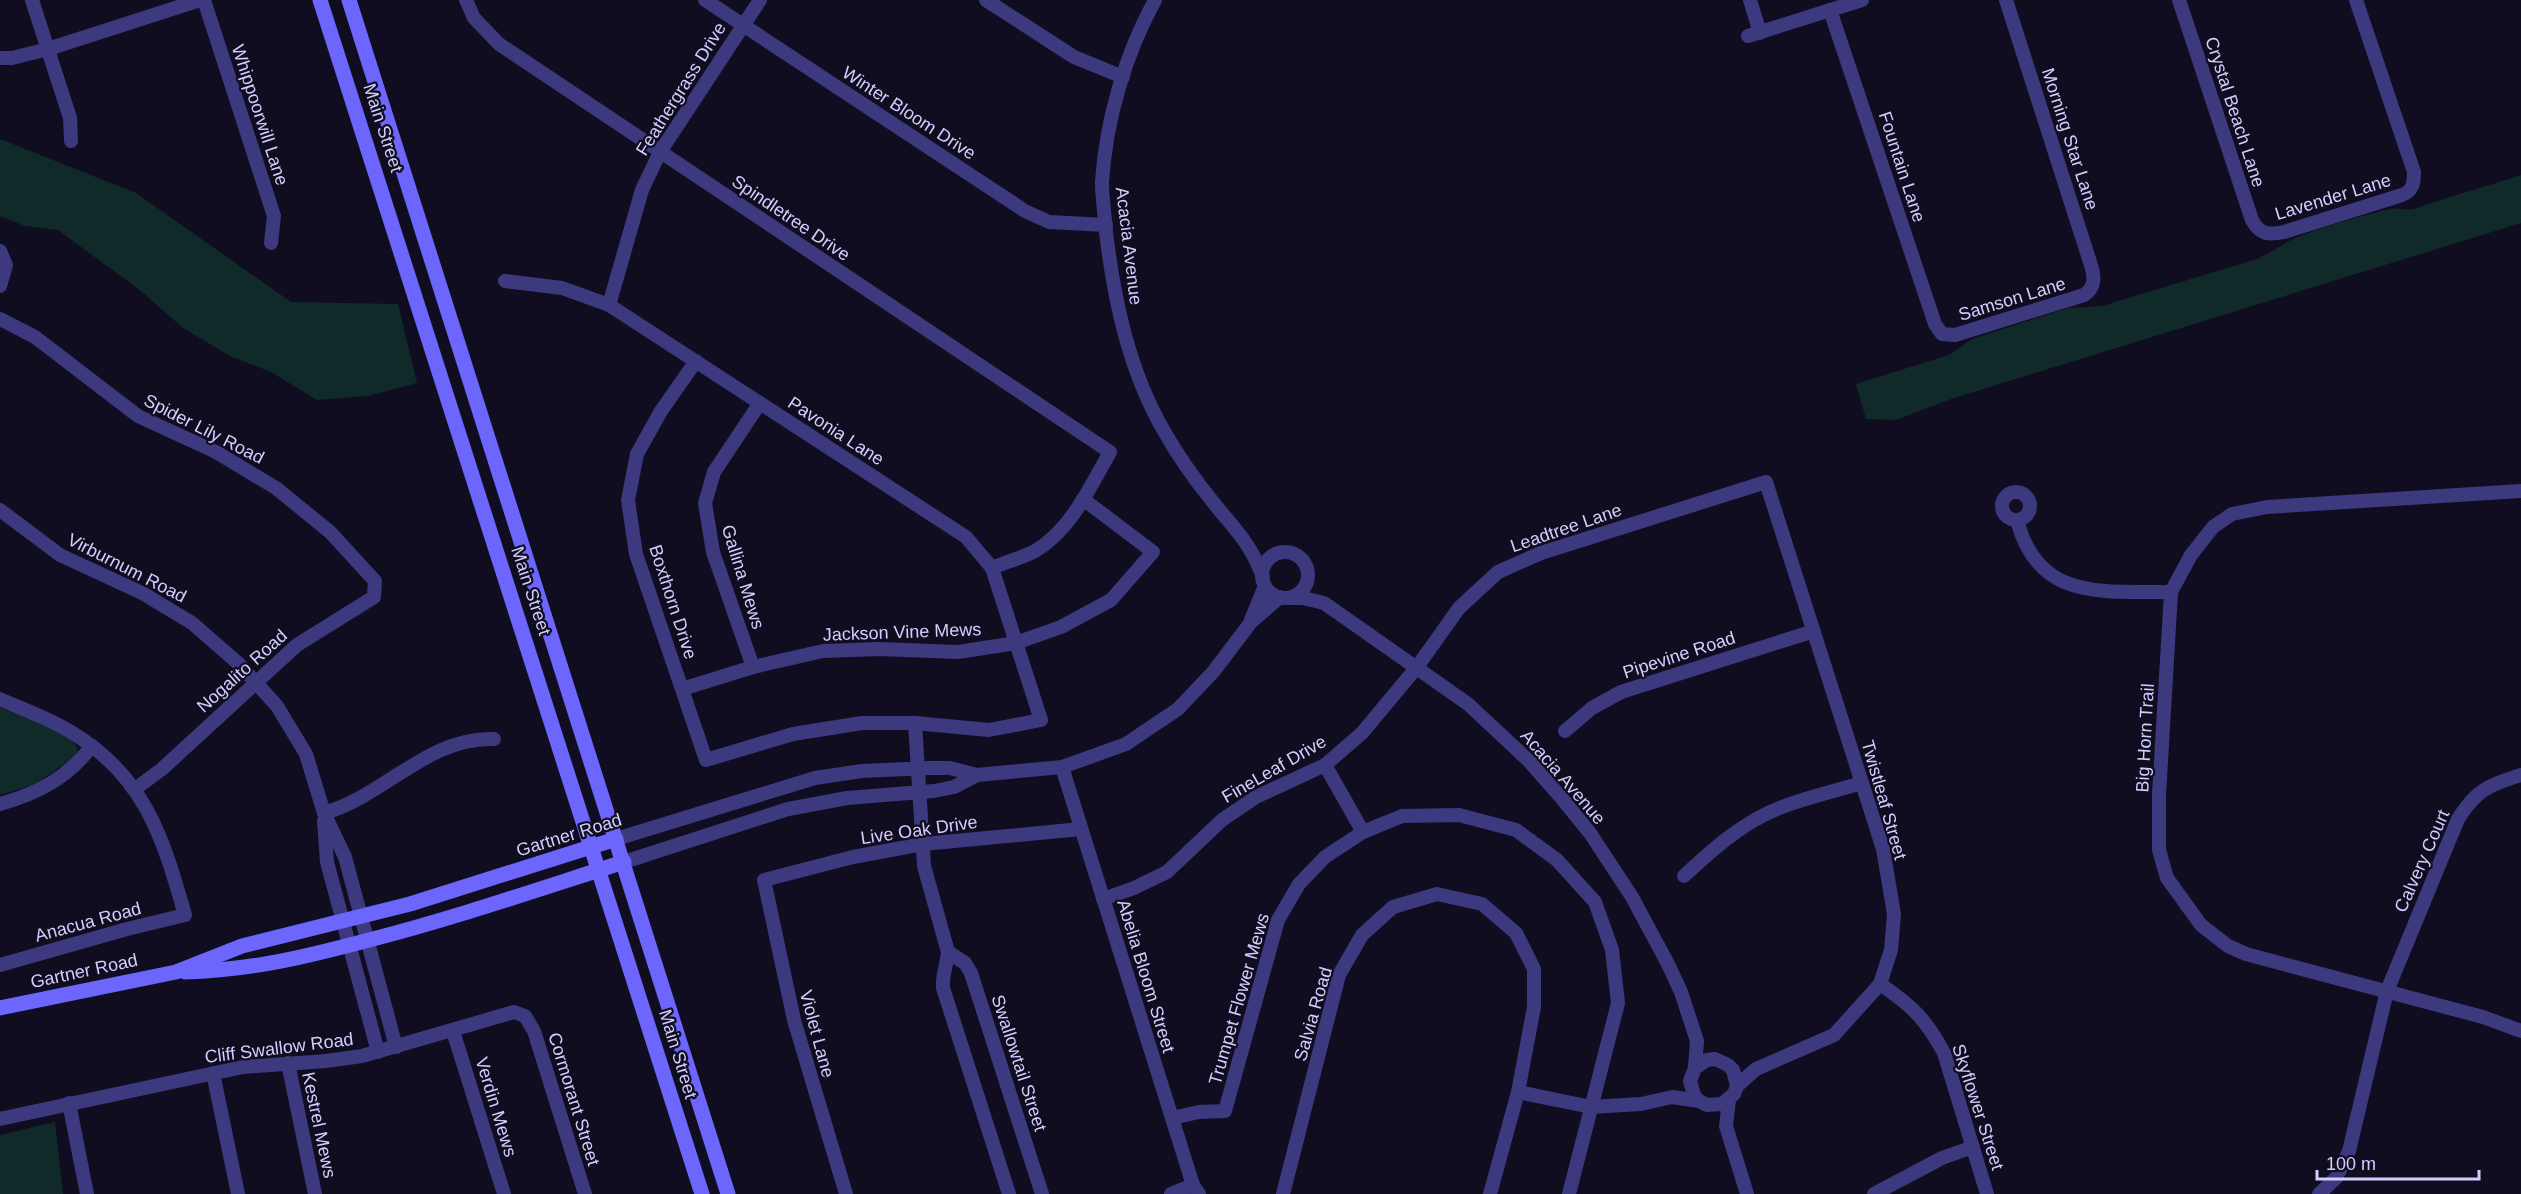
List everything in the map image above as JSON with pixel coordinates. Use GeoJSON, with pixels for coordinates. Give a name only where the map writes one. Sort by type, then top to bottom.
{"type":"FeatureCollection","features":[{"type":"Feature","properties":{"kind":"main road","name":"Main Street"},"geometry":{"type":"LineString","coordinates":[[320,0],[593,847],[702,1194]]}},
{"type":"Feature","properties":{"kind":"main road","name":"Main Street"},"geometry":{"type":"LineString","coordinates":[[349,0],[728,1194]]}},
{"type":"Feature","properties":{"kind":"main road","name":"Gartner Road"},"geometry":{"type":"LineString","coordinates":[[176,972],[242,946],[439,896],[616,840]]}},
{"type":"Feature","properties":{"kind":"main road","name":"Gartner Road"},"geometry":{"type":"LineString","coordinates":[[0,1008],[176,972],[250,968],[350,945],[460,914],[624,862]]}},
{"type":"Feature","properties":{"kind":"street"},"geometry":{"type":"LineString","coordinates":[[32,0],[70,118],[71,141]]}},
{"type":"Feature","properties":{"kind":"street"},"geometry":{"type":"LineString","coordinates":[[0,58],[12,58],[48,49],[202,0]]}},
{"type":"Feature","properties":{"kind":"street","name":"Whippoorwill Lane"},"geometry":{"type":"LineString","coordinates":[[202,0],[274,216],[271,243]]}},
{"type":"Feature","properties":{"kind":"street","name":"Spindletree Drive"},"geometry":{"type":"LineString","coordinates":[[466,0],[474,18],[499,44],[1110,452],[1083,500]]}},
{"type":"Feature","properties":{"kind":"street","name":"Winter Bloom Drive"},"geometry":{"type":"LineString","coordinates":[[705,0],[1025,211],[1049,222],[1106,225]]}},
{"type":"Feature","properties":{"kind":"street","name":"Feathergrass Drive"},"geometry":{"type":"LineString","coordinates":[[609,305],[642,190],[660,152],[760,0]]}},
{"type":"Feature","properties":{"kind":"street"},"geometry":{"type":"LineString","coordinates":[[986,0],[1074,57],[1123,77]]}},
{"type":"Feature","properties":{"kind":"street","name":"Acacia Avenue"},"geometry":{"type":"LineString","coordinates":[[1155,0],[1123,77],[1112,112],[1106,147],[1102,184],[1111,274],[1123,329],[1142,385],[1163,430],[1188,469],[1247,542]]}},
{"type":"Feature","properties":{"kind":"street"},"geometry":{"type":"LineString","coordinates":[[1750,0],[1754,34],[1862,0]]}},
{"type":"Feature","properties":{"kind":"street","name":"Morning Star Lane"},"geometry":{"type":"LineString","coordinates":[[2006,0],[2093,271],[2091,290]]}},
{"type":"Feature","properties":{"kind":"street","name":"Crystal Beach Lane"},"geometry":{"type":"LineString","coordinates":[[2179,0],[2252,220],[2263,233]]}},
{"type":"Feature","properties":{"kind":"street","name":"Lavender Lane"},"geometry":{"type":"LineString","coordinates":[[2263,233],[2284,232],[2402,195],[2412,189],[2414,172],[2356,0]]}},
{"type":"Feature","properties":{"kind":"street","name":"Fountain Lane"},"geometry":{"type":"LineString","coordinates":[[1830,10],[1935,324],[1942,334]]}},
{"type":"Feature","properties":{"kind":"street"},"geometry":{"type":"LineString","coordinates":[[0,286],[6,265],[2,255]]}},
{"type":"Feature","properties":{"kind":"street","name":"Pavonia Lane"},"geometry":{"type":"LineString","coordinates":[[505,280],[562,288],[609,305],[966,537],[992,568],[1041,720],[989,730],[915,723]]}},
{"type":"Feature","properties":{"kind":"street","name":"Samson Lane"},"geometry":{"type":"LineString","coordinates":[[1942,334],[1955,335],[1967,332],[2084,295],[2091,290]]}},
{"type":"Feature","properties":{"kind":"street","name":"Spider Lily Road"},"geometry":{"type":"LineString","coordinates":[[0,319],[35,337],[138,416],[235,462],[287,496],[350,552],[372,575],[376,587]]}},
{"type":"Feature","properties":{"kind":"street","name":"Boxthorn Drive"},"geometry":{"type":"LineString","coordinates":[[696,361],[661,411],[637,454],[628,500],[636,554],[706,760],[793,735],[862,723],[915,723]]}},
{"type":"Feature","properties":{"kind":"street","name":"Gallina Mews"},"geometry":{"type":"LineString","coordinates":[[753,666],[713,552],[705,503],[714,472],[760,403]]}},
{"type":"Feature","properties":{"kind":"street","name":"Twistleaf Street"},"geometry":{"type":"LineString","coordinates":[[1737,1086],[1756,1070],[1834,1035],[1880,984],[1891,950],[1894,914],[1883,849],[1766,482]]}},
{"type":"Feature","properties":{"kind":"street","name":"Leadtree Lane"},"geometry":{"type":"LineString","coordinates":[[1417,668],[1459,608],[1498,572],[1541,553],[1766,482]]}},
{"type":"Feature","properties":{"kind":"street","name":"Big Horn Trail"},"geometry":{"type":"LineString","coordinates":[[2521,491],[2289,504],[2240,512],[2221,521],[2204,536],[2171,592],[2159,795],[2159,850],[2167,878],[2179,898],[2201,925],[2228,946],[2265,960],[2483,1017],[2521,1031]]}},
{"type":"Feature","properties":{"kind":"street"},"geometry":{"type":"LineString","coordinates":[[992,568],[1035,551],[1063,528],[1083,500]]}},
{"type":"Feature","properties":{"kind":"street","name":"Jackson Vine Mews"},"geometry":{"type":"LineString","coordinates":[[682,689],[753,666],[823,651],[879,648],[958,652],[1016,643],[1061,627],[1111,600],[1153,552],[1083,500]]}},
{"type":"Feature","properties":{"kind":"street","name":"Virburnum Road"},"geometry":{"type":"LineString","coordinates":[[0,510],[60,555],[128,585],[176,613],[221,647],[277,706],[300,742],[324,813],[345,857],[396,1047]]}},
{"type":"Feature","properties":{"kind":"street"},"geometry":{"type":"LineString","coordinates":[[2017,520],[2030,553],[2054,578],[2068,585],[2099,591],[2171,592]]}},
{"type":"Feature","properties":{"kind":"street"},"geometry":{"type":"LineString","coordinates":[[1247,542],[1274,553],[1292,553],[1300,557],[1312,585],[1324,603]]}},
{"type":"Feature","properties":{"kind":"street"},"geometry":{"type":"LineString","coordinates":[[1247,542],[1264,581],[1285,597],[1324,603]]}},
{"type":"Feature","properties":{"kind":"street"},"geometry":{"type":"LineString","coordinates":[[1251,622],[1264,581],[1263,567],[1274,553]]}},
{"type":"Feature","properties":{"kind":"street"},"geometry":{"type":"LineString","coordinates":[[1251,622],[1285,597],[1304,590],[1307,571]]}},
{"type":"Feature","properties":{"kind":"street","name":"Nogalito Road"},"geometry":{"type":"LineString","coordinates":[[135,789],[162,769],[301,642],[374,597],[376,587]]}},
{"type":"Feature","properties":{"kind":"street","name":"Acacia Avenue"},"geometry":{"type":"LineString","coordinates":[[1324,603],[1468,704],[1500,733],[1551,786],[1590,833],[1632,897],[1681,992],[1697,1041],[1693,1071]]}},
{"type":"Feature","properties":{"kind":"street","name":"Gartner Road"},"geometry":{"type":"LineString","coordinates":[[616,840],[815,778],[862,771],[950,768],[977,775],[1062,767],[1126,744],[1178,709],[1214,671],[1251,622]]}},
{"type":"Feature","properties":{"kind":"street","name":"Pipevine Road"},"geometry":{"type":"LineString","coordinates":[[1565,731],[1592,708],[1621,692],[1814,631]]}},
{"type":"Feature","properties":{"kind":"street","name":"FineLeaf Drive"},"geometry":{"type":"LineString","coordinates":[[1103,899],[1134,888],[1167,872],[1222,819],[1256,797],[1325,765],[1362,733],[1417,668]]}},
{"type":"Feature","properties":{"kind":"street"},"geometry":{"type":"LineString","coordinates":[[0,699],[54,722],[92,746],[115,766],[135,789]]}},
{"type":"Feature","properties":{"kind":"street"},"geometry":{"type":"LineString","coordinates":[[915,723],[924,866],[948,952],[947,965],[942,975],[943,988],[1009,1194]]}},
{"type":"Feature","properties":{"kind":"street"},"geometry":{"type":"LineString","coordinates":[[324,813],[358,800],[444,747],[474,739],[494,739]]}},
{"type":"Feature","properties":{"kind":"street"},"geometry":{"type":"LineString","coordinates":[[0,804],[30,795],[55,783],[74,768],[92,746]]}},
{"type":"Feature","properties":{"kind":"street"},"geometry":{"type":"LineString","coordinates":[[1325,765],[1363,832]]}},
{"type":"Feature","properties":{"kind":"street","name":"Abelia Bloom Street"},"geometry":{"type":"LineString","coordinates":[[1062,767],[1196,1190]]}},
{"type":"Feature","properties":{"kind":"street","name":"Gartner Road"},"geometry":{"type":"LineString","coordinates":[[624,862],[788,809],[847,798],[954,787],[977,775]]}},
{"type":"Feature","properties":{"kind":"street","name":"Calvery Court"},"geometry":{"type":"LineString","coordinates":[[2319,1194],[2336,1178],[2349,1151],[2387,991],[2458,819],[2470,799],[2478,792],[2497,782],[2521,775]]}},
{"type":"Feature","properties":{"kind":"street"},"geometry":{"type":"LineString","coordinates":[[1684,876],[1714,848],[1751,822],[1781,807],[1862,783]]}},
{"type":"Feature","properties":{"kind":"street","name":"Anacua Road"},"geometry":{"type":"LineString","coordinates":[[0,965],[127,928],[185,915],[163,841],[152,816],[135,789]]}},
{"type":"Feature","properties":{"kind":"street","name":"Virburnum Road"},"geometry":{"type":"LineString","coordinates":[[324,813],[327,862],[378,1052]]}},
{"type":"Feature","properties":{"kind":"street","name":"Trumpet Flower Mews"},"geometry":{"type":"LineString","coordinates":[[1172,1118],[1199,1112],[1225,1111],[1278,920],[1299,884],[1318,864],[1363,832],[1401,816],[1459,815],[1516,830],[1557,860],[1595,902],[1612,950],[1618,1003],[1569,1194]]}},
{"type":"Feature","properties":{"kind":"street","name":"Live Oak Drive"},"geometry":{"type":"LineString","coordinates":[[764,880],[853,857],[923,844],[1081,830]]}},
{"type":"Feature","properties":{"kind":"street","name":"Violet Lane"},"geometry":{"type":"LineString","coordinates":[[764,880],[794,1020],[846,1194]]}},
{"type":"Feature","properties":{"kind":"street","name":"Salvia Road"},"geometry":{"type":"LineString","coordinates":[[1283,1194],[1339,975],[1362,935],[1393,907],[1437,894],[1482,903],[1516,933],[1534,969],[1534,1006],[1518,1092],[1491,1194]]}},
{"type":"Feature","properties":{"kind":"street","name":"Swallowtail Street"},"geometry":{"type":"LineString","coordinates":[[948,952],[964,963],[971,973],[1042,1194]]}},
{"type":"Feature","properties":{"kind":"street","name":"Skyflower Street"},"geometry":{"type":"LineString","coordinates":[[1880,984],[1910,1005],[1933,1032],[1944,1053],[1987,1194]]}},
{"type":"Feature","properties":{"kind":"street","name":"Cliff Swallow Road"},"geometry":{"type":"LineString","coordinates":[[0,1119],[243,1067],[326,1061],[378,1052],[514,1012],[525,1016]]}},
{"type":"Feature","properties":{"kind":"street","name":"Cormorant Street"},"geometry":{"type":"LineString","coordinates":[[525,1016],[534,1030],[585,1194]]}},
{"type":"Feature","properties":{"kind":"street","name":"Verdin Mews"},"geometry":{"type":"LineString","coordinates":[[453,1031],[504,1194]]}},
{"type":"Feature","properties":{"kind":"street","name":"Acacia Avenue"},"geometry":{"type":"LineString","coordinates":[[1697,1041],[1715,1059]]}},
{"type":"Feature","properties":{"kind":"street"},"geometry":{"type":"LineString","coordinates":[[1672,1097],[1693,1071],[1707,1060],[1715,1059],[1728,1065],[1756,1070]]}},
{"type":"Feature","properties":{"kind":"street","name":"Kestrel Mews"},"geometry":{"type":"LineString","coordinates":[[288,1063],[315,1194]]}},
{"type":"Feature","properties":{"kind":"street"},"geometry":{"type":"LineString","coordinates":[[1728,1065],[1736,1078],[1737,1086],[1729,1100],[1726,1126],[1747,1194]]}},
{"type":"Feature","properties":{"kind":"street"},"geometry":{"type":"LineString","coordinates":[[1693,1071],[1691,1089],[1726,1126]]}},
{"type":"Feature","properties":{"kind":"street"},"geometry":{"type":"LineString","coordinates":[[213,1073],[237,1194]]}},
{"type":"Feature","properties":{"kind":"street"},"geometry":{"type":"LineString","coordinates":[[1518,1092],[1591,1107],[1641,1104],[1672,1097],[1703,1103],[1722,1104],[1729,1100]]}},
{"type":"Feature","properties":{"kind":"street"},"geometry":{"type":"LineString","coordinates":[[69,1103],[87,1194]]}},
{"type":"Feature","properties":{"kind":"street"},"geometry":{"type":"LineString","coordinates":[[1874,1194],[1942,1158],[1973,1147]]}},
{"type":"Feature","properties":{"kind":"street"},"geometry":{"type":"LineString","coordinates":[[1171,1194],[1196,1190]]}},
{"type":"Feature","properties":{"kind":"green space"},"geometry":{"type":"Polygon","coordinates":[[[0,139],[136,193],[291,302],[398,304],[417,383],[368,396],[317,400],[271,372],[230,356],[183,328],[141,291],[58,230],[25,226],[0,216],[0,139]]]}},
{"type":"Feature","properties":{"kind":"green space"},"geometry":{"type":"Polygon","coordinates":[[[2521,175],[2521,223],[1951,399],[1896,420],[1866,419],[1856,384],[1949,355],[1972,339],[2068,308],[2102,306],[2257,259],[2293,239],[2341,222],[2390,209],[2413,209],[2521,175]]]}},
{"type":"Feature","properties":{"kind":"green space"},"geometry":{"type":"Polygon","coordinates":[[[0,707],[65,735],[78,750],[76,756],[36,784],[0,795],[0,707]]]}},
{"type":"Feature","properties":{"kind":"green space"},"geometry":{"type":"Polygon","coordinates":[[[55,1122],[63,1194],[0,1194],[0,1135],[55,1122]]]}}]}
